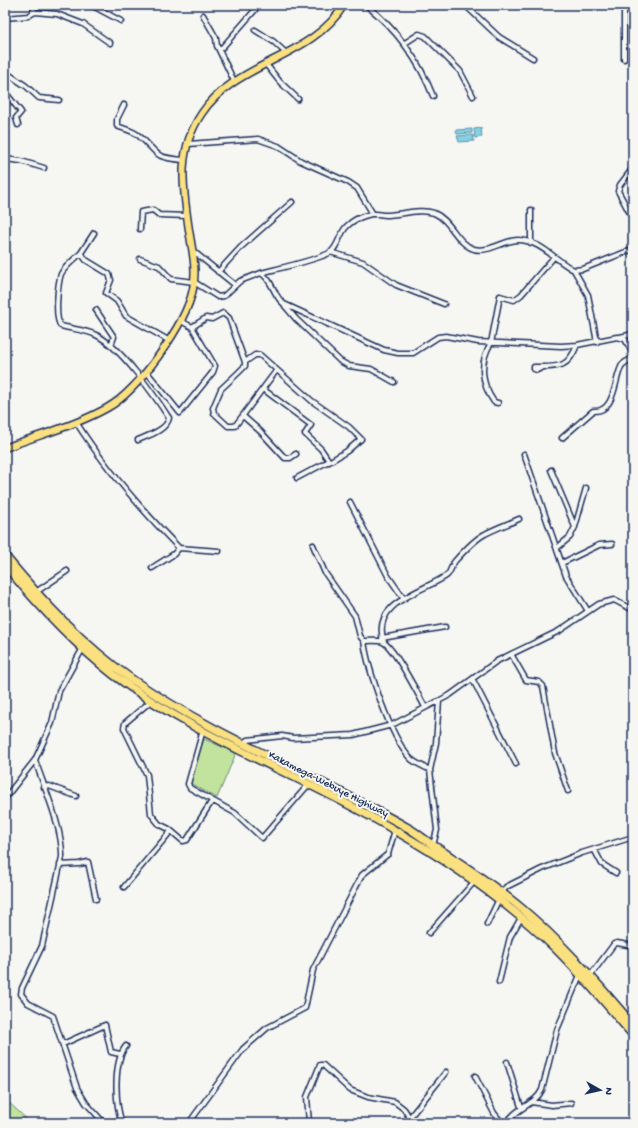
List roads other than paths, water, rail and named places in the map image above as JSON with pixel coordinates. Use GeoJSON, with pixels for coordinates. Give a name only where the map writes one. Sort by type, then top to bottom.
{"type":"FeatureCollection","features":[{"type":"Feature","properties":{"kind":"highway","name":"Kakamega-Webuye Highway"},"geometry":{"type":"LineString","coordinates":[[5,556],[36,592],[82,638],[133,680],[242,743],[304,773],[399,824],[466,866],[555,948],[633,1035]]}},
{"type":"Feature","properties":{"kind":"highway","name":"Kakamega-Webuye Highway"},"geometry":{"type":"LineString","coordinates":[[5,564],[41,608],[83,648],[114,674],[152,700],[242,751],[309,784],[396,830],[474,882],[520,907],[563,946],[633,1025]]}},
{"type":"Feature","properties":{"kind":"main road"},"geometry":{"type":"LineString","coordinates":[[5,448],[76,422],[117,402],[146,371],[181,321],[189,303],[194,282],[192,251],[183,188],[183,160],[188,144],[202,113],[217,96],[234,81],[265,63],[302,45],[325,29],[344,5]]}},
{"type":"Feature","properties":{"kind":"street"},"geometry":{"type":"LineString","coordinates":[[5,18],[28,16],[33,12],[35,5]]}},
{"type":"Feature","properties":{"kind":"street"},"geometry":{"type":"LineString","coordinates":[[91,5],[121,21]]}},
{"type":"Feature","properties":{"kind":"street"},"geometry":{"type":"LineString","coordinates":[[220,50],[254,10],[256,5]]}},
{"type":"Feature","properties":{"kind":"street"},"geometry":{"type":"LineString","coordinates":[[366,5],[405,43],[422,70],[433,96]]}},
{"type":"Feature","properties":{"kind":"street"},"geometry":{"type":"LineString","coordinates":[[465,5],[499,37],[533,58]]}},
{"type":"Feature","properties":{"kind":"street"},"geometry":{"type":"LineString","coordinates":[[624,5],[624,59]]}},
{"type":"Feature","properties":{"kind":"street"},"geometry":{"type":"LineString","coordinates":[[33,12],[57,14],[69,18],[83,24],[110,43]]}},
{"type":"Feature","properties":{"kind":"street"},"geometry":{"type":"LineString","coordinates":[[203,15],[216,38],[234,81]]}},
{"type":"Feature","properties":{"kind":"street"},"geometry":{"type":"LineString","coordinates":[[255,30],[274,42],[286,53]]}},
{"type":"Feature","properties":{"kind":"street"},"geometry":{"type":"LineString","coordinates":[[405,43],[420,34],[425,36],[460,71],[473,96]]}},
{"type":"Feature","properties":{"kind":"street"},"geometry":{"type":"LineString","coordinates":[[265,63],[280,82],[298,98]]}},
{"type":"Feature","properties":{"kind":"street"},"geometry":{"type":"LineString","coordinates":[[5,72],[26,86],[39,98],[58,100]]}},
{"type":"Feature","properties":{"kind":"street"},"geometry":{"type":"LineString","coordinates":[[5,92],[22,112],[16,118],[18,125]]}},
{"type":"Feature","properties":{"kind":"street"},"geometry":{"type":"LineString","coordinates":[[124,105],[117,119],[118,126],[138,135],[152,151],[159,156],[183,160]]}},
{"type":"Feature","properties":{"kind":"street"},"geometry":{"type":"LineString","coordinates":[[188,144],[258,139],[267,142],[301,161],[348,182],[357,188],[373,214]]}},
{"type":"Feature","properties":{"kind":"street"},"geometry":{"type":"LineString","coordinates":[[5,159],[21,161],[44,168]]}},
{"type":"Feature","properties":{"kind":"street"},"geometry":{"type":"LineString","coordinates":[[633,168],[618,188],[633,218]]}},
{"type":"Feature","properties":{"kind":"street"},"geometry":{"type":"LineString","coordinates":[[218,272],[241,247],[292,202]]}},
{"type":"Feature","properties":{"kind":"street"},"geometry":{"type":"LineString","coordinates":[[140,229],[141,212],[153,210],[159,215],[187,216]]}},
{"type":"Feature","properties":{"kind":"street"},"geometry":{"type":"LineString","coordinates":[[531,210],[532,243]]}},
{"type":"Feature","properties":{"kind":"street"},"geometry":{"type":"LineString","coordinates":[[140,259],[159,266],[171,279],[194,282],[218,297],[224,296],[240,281],[330,252],[338,243],[343,230],[361,217],[373,214],[433,213],[446,222],[466,245],[478,250],[484,250],[510,241],[522,240],[532,243],[574,270],[588,295],[597,342]]}},
{"type":"Feature","properties":{"kind":"street"},"geometry":{"type":"LineString","coordinates":[[94,234],[81,253],[61,274],[57,300],[57,320],[61,326],[95,334],[111,345],[140,377],[169,418],[167,423],[161,429],[138,440]]}},
{"type":"Feature","properties":{"kind":"street"},"geometry":{"type":"LineString","coordinates":[[574,270],[583,269],[633,249]]}},
{"type":"Feature","properties":{"kind":"street"},"geometry":{"type":"LineString","coordinates":[[192,251],[234,285]]}},
{"type":"Feature","properties":{"kind":"street"},"geometry":{"type":"LineString","coordinates":[[330,252],[363,262],[396,285],[444,304]]}},
{"type":"Feature","properties":{"kind":"street"},"geometry":{"type":"LineString","coordinates":[[81,253],[86,260],[109,274],[111,280],[106,293],[117,301],[126,316],[168,340]]}},
{"type":"Feature","properties":{"kind":"street"},"geometry":{"type":"LineString","coordinates":[[498,403],[494,402],[486,389],[482,373],[487,348],[491,343],[500,296],[514,300],[522,295],[554,257]]}},
{"type":"Feature","properties":{"kind":"street"},"geometry":{"type":"LineString","coordinates":[[261,273],[271,283],[279,300],[284,304],[384,350],[413,353],[438,338],[446,336],[491,343],[577,345],[633,334]]}},
{"type":"Feature","properties":{"kind":"street"},"geometry":{"type":"LineString","coordinates":[[284,304],[296,320],[340,361],[349,366],[371,369],[394,382]]}},
{"type":"Feature","properties":{"kind":"street"},"geometry":{"type":"LineString","coordinates":[[96,310],[114,337],[111,345]]}},
{"type":"Feature","properties":{"kind":"street"},"geometry":{"type":"LineString","coordinates":[[192,327],[206,318],[212,319],[223,313],[229,318],[245,362],[245,366],[221,389],[213,410],[214,413],[231,427],[235,426],[244,416],[276,371]]}},
{"type":"Feature","properties":{"kind":"street"},"geometry":{"type":"LineString","coordinates":[[146,371],[167,395],[178,413],[182,412],[215,369],[192,327],[181,321]]}},
{"type":"Feature","properties":{"kind":"street"},"geometry":{"type":"LineString","coordinates":[[617,337],[625,339],[633,354]]}},
{"type":"Feature","properties":{"kind":"street"},"geometry":{"type":"LineString","coordinates":[[543,367],[563,365],[568,362],[572,358],[577,345]]}},
{"type":"Feature","properties":{"kind":"street"},"geometry":{"type":"LineString","coordinates":[[245,362],[258,354],[312,401],[349,427],[361,439],[347,451],[329,462],[297,478]]}},
{"type":"Feature","properties":{"kind":"street"},"geometry":{"type":"LineString","coordinates":[[562,438],[592,412],[599,412],[607,405],[613,396],[622,366],[633,359]]}},
{"type":"Feature","properties":{"kind":"street"},"geometry":{"type":"LineString","coordinates":[[263,389],[310,425],[305,434],[321,449],[329,462]]}},
{"type":"Feature","properties":{"kind":"street"},"geometry":{"type":"LineString","coordinates":[[244,416],[260,430],[285,458],[290,458],[296,454]]}},
{"type":"Feature","properties":{"kind":"street"},"geometry":{"type":"LineString","coordinates":[[76,422],[90,444],[116,478],[179,548],[219,551]]}},
{"type":"Feature","properties":{"kind":"street"},"geometry":{"type":"LineString","coordinates":[[524,454],[566,576],[588,611]]}},
{"type":"Feature","properties":{"kind":"street"},"geometry":{"type":"LineString","coordinates":[[551,470],[575,527]]}},
{"type":"Feature","properties":{"kind":"street"},"geometry":{"type":"LineString","coordinates":[[557,548],[570,537],[575,527],[586,488]]}},
{"type":"Feature","properties":{"kind":"street"},"geometry":{"type":"LineString","coordinates":[[350,502],[388,576],[404,599]]}},
{"type":"Feature","properties":{"kind":"street"},"geometry":{"type":"LineString","coordinates":[[425,707],[413,683],[383,640],[380,629],[382,620],[404,599],[447,576],[455,561],[482,536],[519,519]]}},
{"type":"Feature","properties":{"kind":"street"},"geometry":{"type":"LineString","coordinates":[[562,563],[599,545],[612,544]]}},
{"type":"Feature","properties":{"kind":"street"},"geometry":{"type":"LineString","coordinates":[[313,546],[325,573],[355,616],[360,636],[364,641],[366,654],[380,699],[409,758],[430,770]]}},
{"type":"Feature","properties":{"kind":"street"},"geometry":{"type":"LineString","coordinates":[[152,568],[174,554],[179,548]]}},
{"type":"Feature","properties":{"kind":"street"},"geometry":{"type":"LineString","coordinates":[[36,592],[67,571]]}},
{"type":"Feature","properties":{"kind":"street"},"geometry":{"type":"LineString","coordinates":[[242,743],[247,740],[282,736],[293,738],[353,735],[392,725],[439,701],[472,680],[497,661],[559,631],[588,611],[610,600],[633,610]]}},
{"type":"Feature","properties":{"kind":"street"},"geometry":{"type":"LineString","coordinates":[[364,641],[383,640],[445,627]]}},
{"type":"Feature","properties":{"kind":"street"},"geometry":{"type":"LineString","coordinates":[[5,798],[35,760],[52,723],[58,691],[83,648]]}},
{"type":"Feature","properties":{"kind":"street"},"geometry":{"type":"LineString","coordinates":[[511,654],[526,680],[539,682],[543,686],[555,753],[568,791]]}},
{"type":"Feature","properties":{"kind":"street"},"geometry":{"type":"LineString","coordinates":[[472,680],[516,764]]}},
{"type":"Feature","properties":{"kind":"street"},"geometry":{"type":"LineString","coordinates":[[152,700],[125,723],[124,728],[147,775],[151,814],[159,824],[171,831],[183,841],[187,840],[212,801]]}},
{"type":"Feature","properties":{"kind":"street"},"geometry":{"type":"LineString","coordinates":[[433,846],[437,830],[430,770],[436,743],[439,701]]}},
{"type":"Feature","properties":{"kind":"street"},"geometry":{"type":"LineString","coordinates":[[203,730],[187,781],[190,788],[235,813],[262,838],[309,784]]}},
{"type":"Feature","properties":{"kind":"street"},"geometry":{"type":"LineString","coordinates":[[35,760],[62,849],[60,865],[42,946],[22,988],[21,994],[28,1003],[53,1016],[77,1088],[86,1103],[104,1123]]}},
{"type":"Feature","properties":{"kind":"street"},"geometry":{"type":"LineString","coordinates":[[44,787],[49,786],[76,796]]}},
{"type":"Feature","properties":{"kind":"street"},"geometry":{"type":"LineString","coordinates":[[189,1123],[243,1049],[266,1028],[305,1008],[313,970],[362,875],[388,854],[396,830]]}},
{"type":"Feature","properties":{"kind":"street"},"geometry":{"type":"LineString","coordinates":[[124,887],[171,831]]}},
{"type":"Feature","properties":{"kind":"street"},"geometry":{"type":"LineString","coordinates":[[487,924],[500,896],[506,887],[542,869],[594,849],[633,837]]}},
{"type":"Feature","properties":{"kind":"street"},"geometry":{"type":"LineString","coordinates":[[594,849],[602,864],[616,873]]}},
{"type":"Feature","properties":{"kind":"street"},"geometry":{"type":"LineString","coordinates":[[60,865],[88,862],[96,899]]}},
{"type":"Feature","properties":{"kind":"street"},"geometry":{"type":"LineString","coordinates":[[428,932],[474,882]]}},
{"type":"Feature","properties":{"kind":"street"},"geometry":{"type":"LineString","coordinates":[[499,982],[510,937],[521,918]]}},
{"type":"Feature","properties":{"kind":"street"},"geometry":{"type":"LineString","coordinates":[[590,976],[614,944],[617,943],[633,946]]}},
{"type":"Feature","properties":{"kind":"street"},"geometry":{"type":"LineString","coordinates":[[507,1123],[521,1107],[531,1102],[542,1090],[557,1030],[580,975]]}},
{"type":"Feature","properties":{"kind":"street"},"geometry":{"type":"LineString","coordinates":[[63,1044],[105,1025],[111,1052],[120,1054]]}},
{"type":"Feature","properties":{"kind":"street"},"geometry":{"type":"LineString","coordinates":[[122,1123],[117,1088],[120,1054],[126,1046]]}},
{"type":"Feature","properties":{"kind":"street"},"geometry":{"type":"LineString","coordinates":[[507,1062],[521,1107]]}},
{"type":"Feature","properties":{"kind":"street"},"geometry":{"type":"LineString","coordinates":[[310,1123],[307,1097],[320,1065],[323,1065],[350,1090],[368,1097],[395,1102],[410,1117],[413,1123]]}},
{"type":"Feature","properties":{"kind":"street"},"geometry":{"type":"LineString","coordinates":[[410,1117],[446,1072]]}},
{"type":"Feature","properties":{"kind":"street"},"geometry":{"type":"LineString","coordinates":[[475,1076],[494,1113],[502,1123]]}},
{"type":"Feature","properties":{"kind":"street"},"geometry":{"type":"LineString","coordinates":[[531,1102],[552,1105],[570,1103]]}},
{"type":"Feature","properties":{"kind":"water"},"geometry":{"type":"Polygon","coordinates":[[[481,128],[482,137],[475,138],[474,129],[481,128]]]}},
{"type":"Feature","properties":{"kind":"water"},"geometry":{"type":"Polygon","coordinates":[[[472,129],[472,133],[457,134],[456,130],[472,129]]]}},
{"type":"Feature","properties":{"kind":"water"},"geometry":{"type":"Polygon","coordinates":[[[473,135],[474,141],[459,142],[457,136],[473,135]]]}}]}
